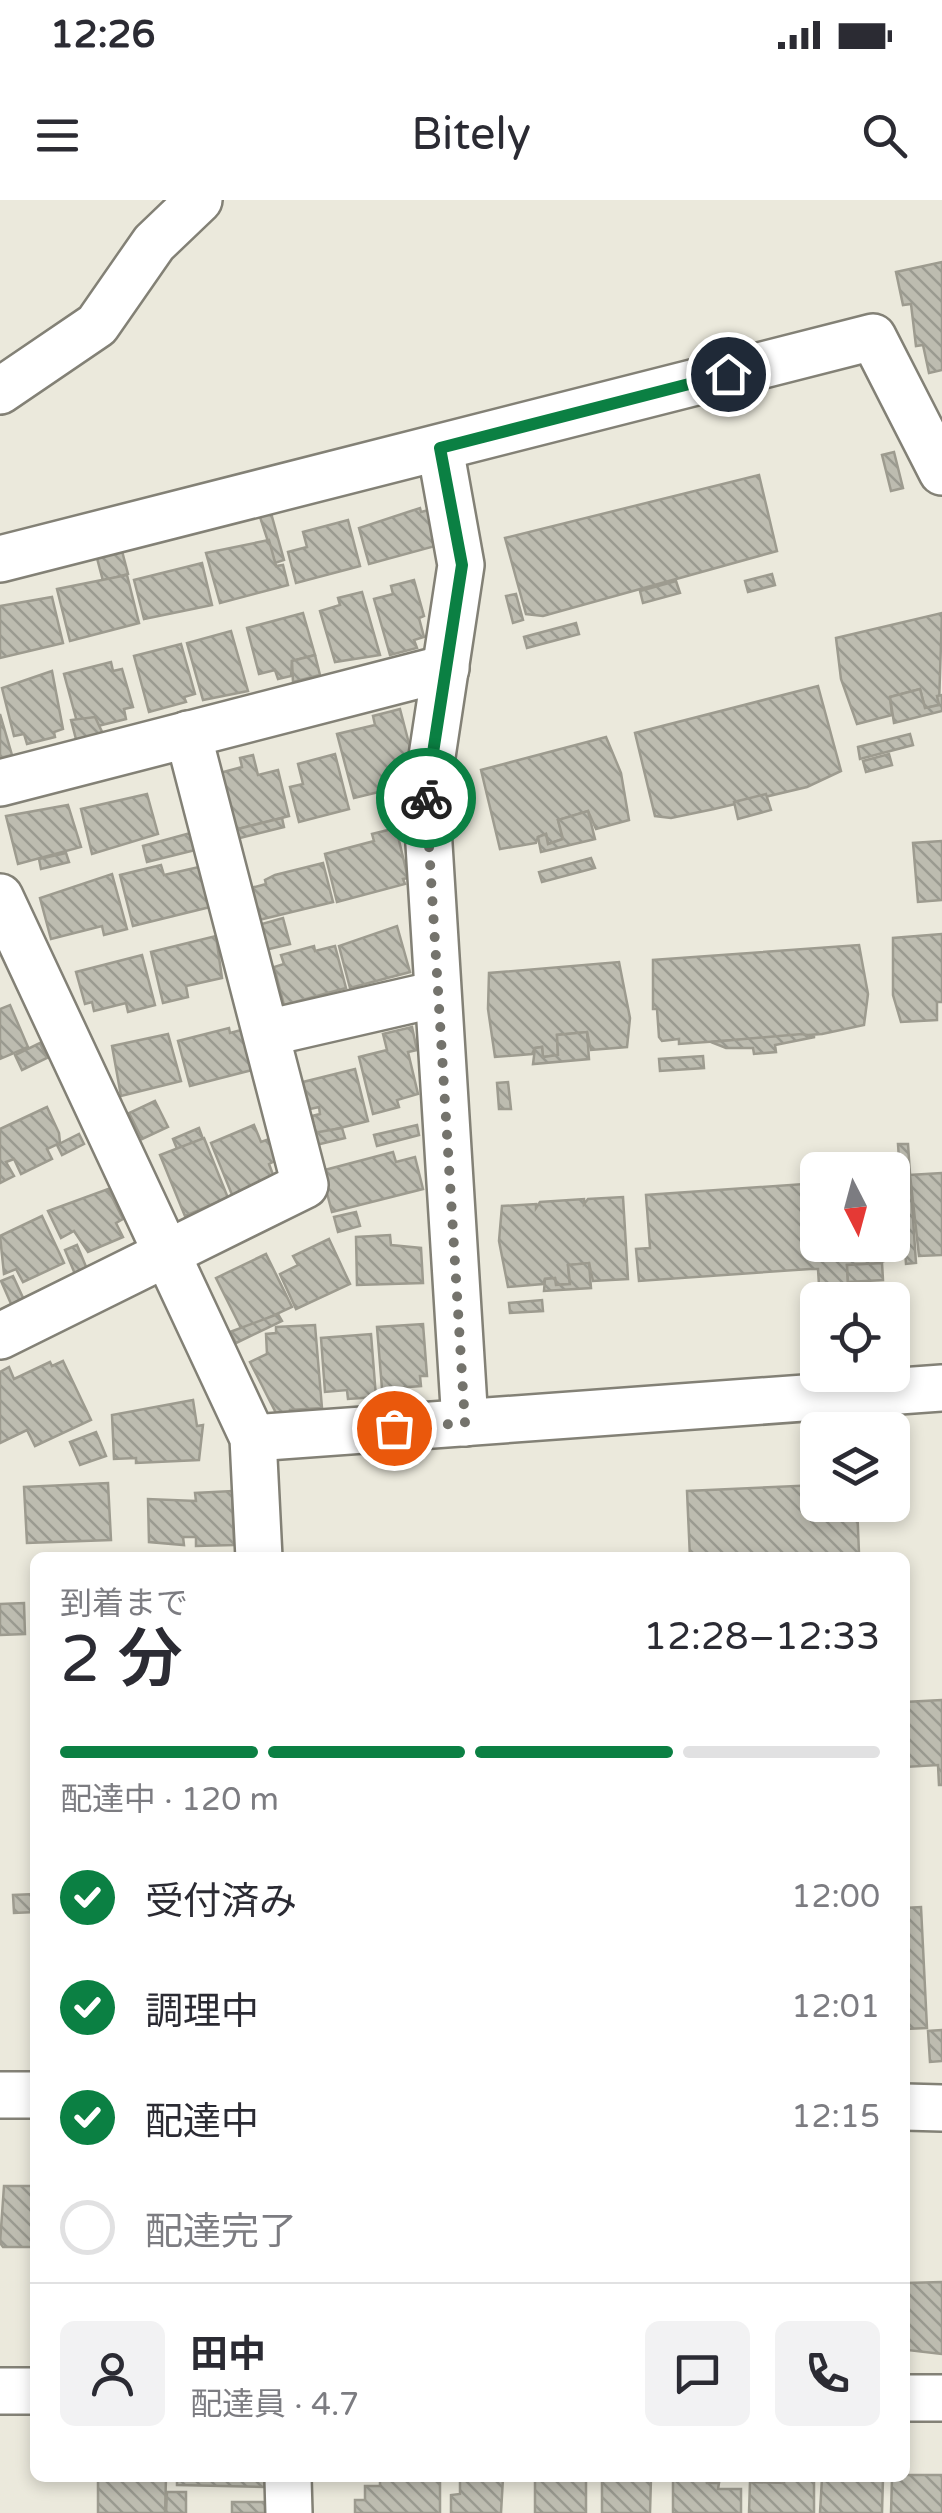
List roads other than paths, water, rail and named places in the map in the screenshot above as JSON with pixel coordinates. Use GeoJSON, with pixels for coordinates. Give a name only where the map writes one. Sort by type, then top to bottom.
{"type":"FeatureCollection","features":[{"type":"Feature","properties":{"kind":"street"},"geometry":{"type":"LineString","coordinates":[[0,390],[97,324],[154,243],[199,200]]}},
{"type":"Feature","properties":{"kind":"street"},"geometry":{"type":"LineString","coordinates":[[0,559],[873,337],[942,472]]}},
{"type":"Feature","properties":{"kind":"street"},"geometry":{"type":"LineString","coordinates":[[440,448],[462,565],[426,796],[465,1423]]}},
{"type":"Feature","properties":{"kind":"street"},"geometry":{"type":"LineString","coordinates":[[0,783],[446,668]]}},
{"type":"Feature","properties":{"kind":"street"},"geometry":{"type":"LineString","coordinates":[[0,1336],[305,1186],[188,734]]}},
{"type":"Feature","properties":{"kind":"street"},"geometry":{"type":"LineString","coordinates":[[0,897],[253,1438],[260,1552]]}},
{"type":"Feature","properties":{"kind":"street"},"geometry":{"type":"LineString","coordinates":[[267,1033],[438,994]]}},
{"type":"Feature","properties":{"kind":"street"},"geometry":{"type":"LineString","coordinates":[[253,1438],[942,1388]]}},
{"type":"Feature","properties":{"kind":"street"},"geometry":{"type":"LineString","coordinates":[[0,2094],[30,2095]]}},
{"type":"Feature","properties":{"kind":"street"},"geometry":{"type":"LineString","coordinates":[[910,2107],[942,2108]]}},
{"type":"Feature","properties":{"kind":"street"},"geometry":{"type":"LineString","coordinates":[[0,2391],[30,2391]]}},
{"type":"Feature","properties":{"kind":"street"},"geometry":{"type":"LineString","coordinates":[[910,2398],[942,2398]]}},
{"type":"Feature","properties":{"kind":"street"},"geometry":{"type":"LineString","coordinates":[[288,2482],[289,2513]]}}]}
